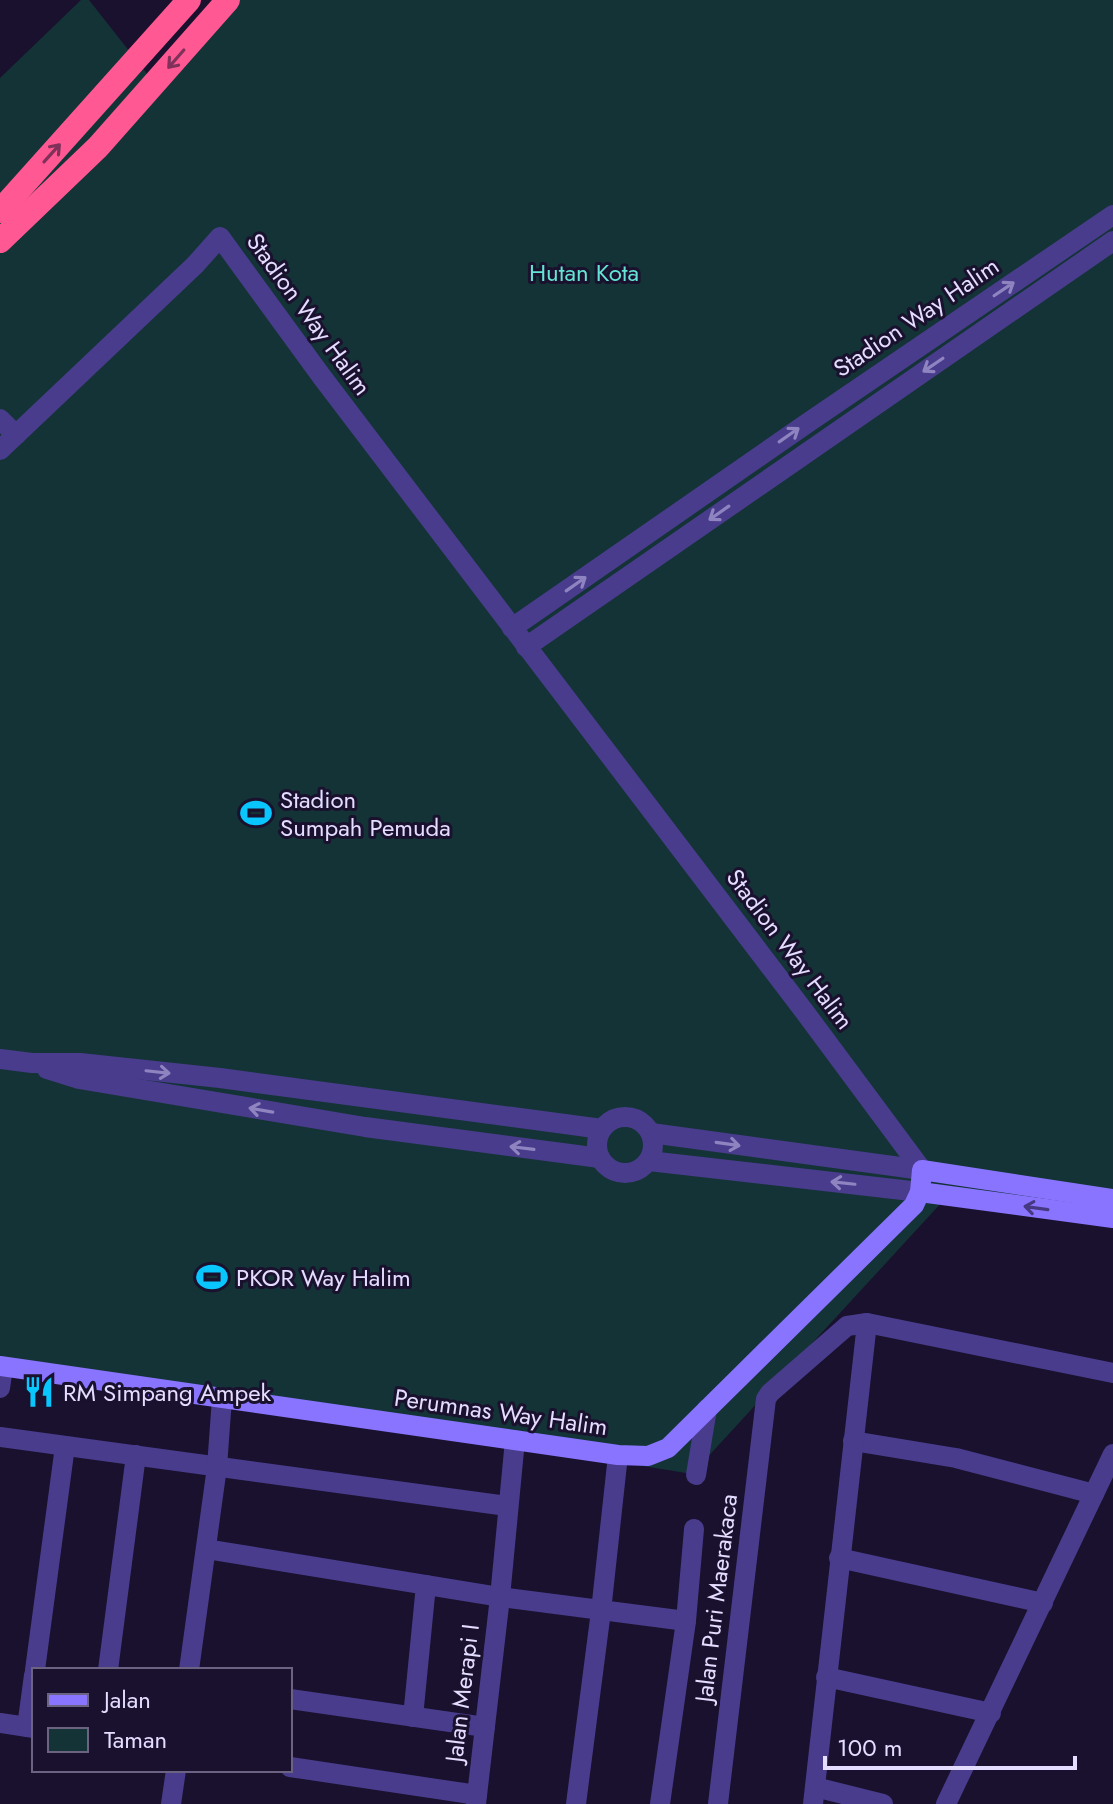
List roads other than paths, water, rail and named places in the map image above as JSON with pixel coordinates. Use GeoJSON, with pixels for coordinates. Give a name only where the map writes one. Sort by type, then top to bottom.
{"type":"FeatureCollection","features":[{"type":"Feature","properties":{"kind":"highway"},"geometry":{"type":"LineString","coordinates":[[0,211],[189,0]]}},
{"type":"Feature","properties":{"kind":"highway"},"geometry":{"type":"LineString","coordinates":[[0,241],[98,147],[228,0]]}},
{"type":"Feature","properties":{"kind":"street","name":"Stadion Way Halim"},"geometry":{"type":"LineString","coordinates":[[512,628],[1113,215]]}},
{"type":"Feature","properties":{"kind":"street","name":"Stadion Way Halim"},"geometry":{"type":"LineString","coordinates":[[0,450],[195,265],[220,237],[922,1170]]}},
{"type":"Feature","properties":{"kind":"street","name":"Stadion Way Halim"},"geometry":{"type":"LineString","coordinates":[[526,647],[1113,241]]}},
{"type":"Feature","properties":{"kind":"street"},"geometry":{"type":"LineString","coordinates":[[0,419],[16,435]]}},
{"type":"Feature","properties":{"kind":"street"},"geometry":{"type":"LineString","coordinates":[[0,1059],[80,1063],[220,1078],[602,1129]]}},
{"type":"Feature","properties":{"kind":"street"},"geometry":{"type":"LineString","coordinates":[[32,1063],[79,1079],[216,1102],[600,1158]]}},
{"type":"Feature","properties":{"kind":"street"},"geometry":{"type":"LineString","coordinates":[[216,1102],[220,1078]]}},
{"type":"Feature","properties":{"kind":"street"},"geometry":{"type":"LineString","coordinates":[[306,1117],[309,1090]]}},
{"type":"Feature","properties":{"kind":"street"},"geometry":{"type":"LineString","coordinates":[[627,1117],[645,1125],[651,1133],[653,1152],[649,1161],[642,1169],[623,1174],[605,1166],[597,1148],[602,1129],[608,1122],[627,1117]]}},
{"type":"Feature","properties":{"kind":"street"},"geometry":{"type":"LineString","coordinates":[[651,1133],[1113,1199]]}},
{"type":"Feature","properties":{"kind":"street"},"geometry":{"type":"LineString","coordinates":[[649,1161],[1113,1218]]}},
{"type":"Feature","properties":{"kind":"street"},"geometry":{"type":"LineString","coordinates":[[618,1455],[648,1456],[665,1449],[914,1205],[920,1192],[922,1170]]}},
{"type":"Feature","properties":{"kind":"street"},"geometry":{"type":"LineString","coordinates":[[883,1804],[814,1796],[867,1323],[1113,1373]]}},
{"type":"Feature","properties":{"kind":"street","name":"Jalan Puri Maerakaca"},"geometry":{"type":"LineString","coordinates":[[718,1804],[766,1399],[847,1326],[867,1323]]}},
{"type":"Feature","properties":{"kind":"street"},"geometry":{"type":"LineString","coordinates":[[0,1388],[2,1367]]}},
{"type":"Feature","properties":{"kind":"street","name":"Perumnas Way Halim"},"geometry":{"type":"LineString","coordinates":[[2,1367],[618,1455],[576,1804]]}},
{"type":"Feature","properties":{"kind":"street"},"geometry":{"type":"LineString","coordinates":[[189,1668],[217,1467],[222,1398]]}},
{"type":"Feature","properties":{"kind":"street"},"geometry":{"type":"LineString","coordinates":[[696,1475],[707,1409]]}},
{"type":"Feature","properties":{"kind":"street"},"geometry":{"type":"LineString","coordinates":[[0,1437],[507,1506]]}},
{"type":"Feature","properties":{"kind":"street","name":"Jalan Merapi I"},"geometry":{"type":"LineString","coordinates":[[292,1767],[476,1800],[515,1440]]}},
{"type":"Feature","properties":{"kind":"street"},"geometry":{"type":"LineString","coordinates":[[853,1441],[956,1458],[1094,1494]]}},
{"type":"Feature","properties":{"kind":"street"},"geometry":{"type":"LineString","coordinates":[[35,1668],[65,1446]]}},
{"type":"Feature","properties":{"kind":"street"},"geometry":{"type":"LineString","coordinates":[[946,1804],[1113,1454]]}},
{"type":"Feature","properties":{"kind":"street"},"geometry":{"type":"LineString","coordinates":[[108,1668],[136,1455]]}},
{"type":"Feature","properties":{"kind":"street"},"geometry":{"type":"LineString","coordinates":[[660,1804],[686,1621],[694,1529]]}},
{"type":"Feature","properties":{"kind":"street"},"geometry":{"type":"LineString","coordinates":[[206,1549],[500,1597],[686,1621]]}},
{"type":"Feature","properties":{"kind":"street"},"geometry":{"type":"LineString","coordinates":[[839,1558],[1043,1603]]}},
{"type":"Feature","properties":{"kind":"street"},"geometry":{"type":"LineString","coordinates":[[413,1717],[426,1585]]}},
{"type":"Feature","properties":{"kind":"street"},"geometry":{"type":"LineString","coordinates":[[826,1677],[991,1713]]}},
{"type":"Feature","properties":{"kind":"street"},"geometry":{"type":"LineString","coordinates":[[292,1699],[485,1727]]}},
{"type":"Feature","properties":{"kind":"street"},"geometry":{"type":"LineString","coordinates":[[0,1723],[30,1727],[32,1700]]}},
{"type":"Feature","properties":{"kind":"street"},"geometry":{"type":"LineString","coordinates":[[171,1804],[176,1772]]}},
{"type":"Feature","properties":{"kind":"place","name":"Stadion Sumpah Pemuda"},"geometry":{"type":"Point","coordinates":[256,813]}},
{"type":"Feature","properties":{"kind":"place","name":"PKOR Way Halim"},"geometry":{"type":"Point","coordinates":[212,1277]}},
{"type":"Feature","properties":{"kind":"place","name":"RM Simpang Ampek"},"geometry":{"type":"Point","coordinates":[39,1392]}},
{"type":"Feature","properties":{"kind":"park label","name":"Hutan Kota"},"geometry":{"type":"Point","coordinates":[584,272]}}]}
